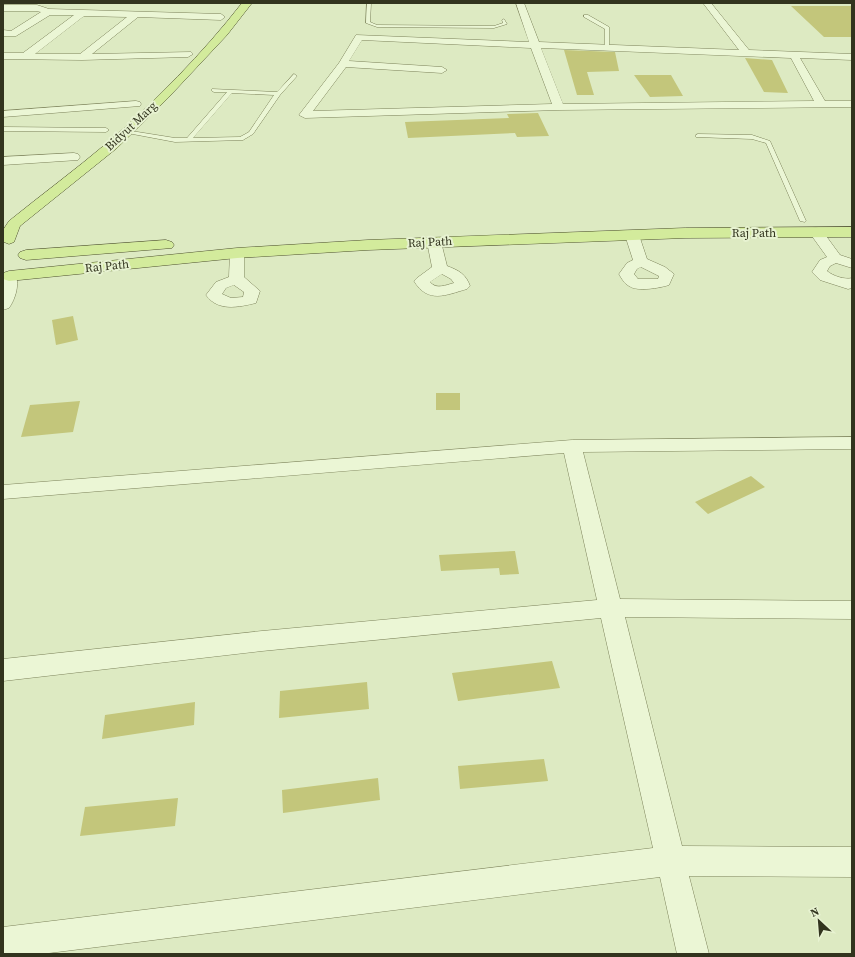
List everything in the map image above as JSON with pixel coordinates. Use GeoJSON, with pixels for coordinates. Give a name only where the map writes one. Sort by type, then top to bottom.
{"type":"FeatureCollection","features":[{"type":"Feature","properties":{"kind":"main road"},"geometry":{"type":"LineString","coordinates":[[172,71],[233,3]]}},
{"type":"Feature","properties":{"kind":"main road","name":"Bidyut Marg"},"geometry":{"type":"LineString","coordinates":[[6,238],[14,224],[112,145],[203,57],[247,3]]}},
{"type":"Feature","properties":{"kind":"main road","name":"Bidyut Marg"},"geometry":{"type":"LineString","coordinates":[[62,167],[140,101]]}},
{"type":"Feature","properties":{"kind":"main road","name":"Raj Path"},"geometry":{"type":"LineString","coordinates":[[26,255],[245,240],[495,227],[679,222],[852,221]]}},
{"type":"Feature","properties":{"kind":"main road","name":"Raj Path"},"geometry":{"type":"LineString","coordinates":[[6,283],[237,253],[434,242],[632,235],[852,232]]}},
{"type":"Feature","properties":{"kind":"main road"},"geometry":{"type":"LineString","coordinates":[[6,238],[21,246],[26,255],[6,283]]}},
{"type":"Feature","properties":{"kind":"street"},"geometry":{"type":"LineString","coordinates":[[520,3],[559,107]]}},
{"type":"Feature","properties":{"kind":"street"},"geometry":{"type":"LineString","coordinates":[[707,3],[746,53]]}},
{"type":"Feature","properties":{"kind":"street"},"geometry":{"type":"LineString","coordinates":[[3,8],[37,8],[48,12],[221,17]]}},
{"type":"Feature","properties":{"kind":"street"},"geometry":{"type":"LineString","coordinates":[[3,34],[13,34],[48,12]]}},
{"type":"Feature","properties":{"kind":"street"},"geometry":{"type":"LineString","coordinates":[[24,57],[82,13]]}},
{"type":"Feature","properties":{"kind":"street"},"geometry":{"type":"LineString","coordinates":[[82,57],[135,15]]}},
{"type":"Feature","properties":{"kind":"street"},"geometry":{"type":"LineString","coordinates":[[852,57],[359,37],[343,64],[304,115],[559,107],[852,104]]}},
{"type":"Feature","properties":{"kind":"street"},"geometry":{"type":"LineString","coordinates":[[3,56],[82,57],[188,54]]}},
{"type":"Feature","properties":{"kind":"street"},"geometry":{"type":"LineString","coordinates":[[794,55],[821,104]]}},
{"type":"Feature","properties":{"kind":"street"},"geometry":{"type":"LineString","coordinates":[[343,64],[442,70]]}},
{"type":"Feature","properties":{"kind":"street"},"geometry":{"type":"LineString","coordinates":[[3,114],[140,101]]}},
{"type":"Feature","properties":{"kind":"street"},"geometry":{"type":"LineString","coordinates":[[3,161],[74,157]]}},
{"type":"Feature","properties":{"kind":"street"},"geometry":{"type":"LineString","coordinates":[[816,232],[835,258],[852,264]]}},
{"type":"Feature","properties":{"kind":"street"},"geometry":{"type":"LineString","coordinates":[[632,235],[641,262]]}},
{"type":"Feature","properties":{"kind":"street"},"geometry":{"type":"LineString","coordinates":[[434,242],[440,270]]}},
{"type":"Feature","properties":{"kind":"street"},"geometry":{"type":"LineString","coordinates":[[236,279],[237,253]]}},
{"type":"Feature","properties":{"kind":"street"},"geometry":{"type":"LineString","coordinates":[[835,258],[825,263],[819,272],[825,277],[848,284],[852,283]]}},
{"type":"Feature","properties":{"kind":"street"},"geometry":{"type":"LineString","coordinates":[[3,305],[6,283]]}},
{"type":"Feature","properties":{"kind":"street"},"geometry":{"type":"LineString","coordinates":[[3,492],[572,446],[852,443]]}},
{"type":"Feature","properties":{"kind":"street"},"geometry":{"type":"LineString","coordinates":[[572,446],[693,954]]}},
{"type":"Feature","properties":{"kind":"street"},"geometry":{"type":"LineString","coordinates":[[3,670],[262,641],[611,608],[852,610]]}},
{"type":"Feature","properties":{"kind":"street"},"geometry":{"type":"LineString","coordinates":[[3,943],[671,861],[852,862]]}},
{"type":"Feature","properties":{"kind":"lane"},"geometry":{"type":"LineString","coordinates":[[369,3],[368,22],[370,25],[377,26],[494,27],[505,24],[504,20]]}},
{"type":"Feature","properties":{"kind":"lane"},"geometry":{"type":"LineString","coordinates":[[586,16],[607,28],[607,48]]}},
{"type":"Feature","properties":{"kind":"lane"},"geometry":{"type":"LineString","coordinates":[[125,132],[166,139],[188,140],[213,138],[232,140],[246,136],[251,133],[278,94],[294,76]]}},
{"type":"Feature","properties":{"kind":"lane"},"geometry":{"type":"LineString","coordinates":[[214,90],[278,94]]}},
{"type":"Feature","properties":{"kind":"lane"},"geometry":{"type":"LineString","coordinates":[[188,140],[231,91]]}},
{"type":"Feature","properties":{"kind":"lane"},"geometry":{"type":"LineString","coordinates":[[3,129],[106,130]]}},
{"type":"Feature","properties":{"kind":"lane"},"geometry":{"type":"LineString","coordinates":[[698,136],[752,137],[768,142],[803,221]]}},
{"type":"Feature","properties":{"kind":"building"},"geometry":{"type":"Polygon","coordinates":[[[791,6],[852,6],[852,37],[824,37],[791,6]]]}},
{"type":"Feature","properties":{"kind":"building"},"geometry":{"type":"Polygon","coordinates":[[[564,50],[615,52],[619,71],[587,72],[594,95],[577,95],[564,50]]]}},
{"type":"Feature","properties":{"kind":"building"},"geometry":{"type":"Polygon","coordinates":[[[745,58],[772,60],[788,93],[764,92],[745,58]]]}},
{"type":"Feature","properties":{"kind":"building"},"geometry":{"type":"Polygon","coordinates":[[[634,75],[671,75],[683,96],[650,97],[634,75]]]}},
{"type":"Feature","properties":{"kind":"building"},"geometry":{"type":"Polygon","coordinates":[[[538,113],[549,136],[517,137],[515,133],[408,138],[405,122],[509,118],[507,114],[538,113]]]}},
{"type":"Feature","properties":{"kind":"building"},"geometry":{"type":"Polygon","coordinates":[[[73,316],[78,340],[56,345],[52,320],[73,316]]]}},
{"type":"Feature","properties":{"kind":"building"},"geometry":{"type":"Polygon","coordinates":[[[436,393],[460,393],[460,410],[436,410],[436,393]]]}},
{"type":"Feature","properties":{"kind":"building"},"geometry":{"type":"Polygon","coordinates":[[[80,401],[73,432],[21,437],[30,405],[80,401]]]}},
{"type":"Feature","properties":{"kind":"building"},"geometry":{"type":"Polygon","coordinates":[[[751,476],[765,487],[708,514],[695,502],[751,476]]]}},
{"type":"Feature","properties":{"kind":"building"},"geometry":{"type":"Polygon","coordinates":[[[515,551],[519,574],[500,575],[499,568],[441,571],[439,555],[515,551]]]}},
{"type":"Feature","properties":{"kind":"building"},"geometry":{"type":"Polygon","coordinates":[[[552,661],[560,688],[458,701],[452,673],[552,661]]]}},
{"type":"Feature","properties":{"kind":"building"},"geometry":{"type":"Polygon","coordinates":[[[367,682],[369,709],[279,718],[280,691],[367,682]]]}},
{"type":"Feature","properties":{"kind":"building"},"geometry":{"type":"Polygon","coordinates":[[[195,702],[194,725],[102,739],[105,715],[195,702]]]}},
{"type":"Feature","properties":{"kind":"building"},"geometry":{"type":"Polygon","coordinates":[[[544,759],[548,781],[460,789],[458,766],[544,759]]]}},
{"type":"Feature","properties":{"kind":"building"},"geometry":{"type":"Polygon","coordinates":[[[378,778],[380,800],[283,813],[282,790],[378,778]]]}},
{"type":"Feature","properties":{"kind":"building"},"geometry":{"type":"Polygon","coordinates":[[[178,798],[175,826],[80,836],[85,807],[178,798]]]}}]}
